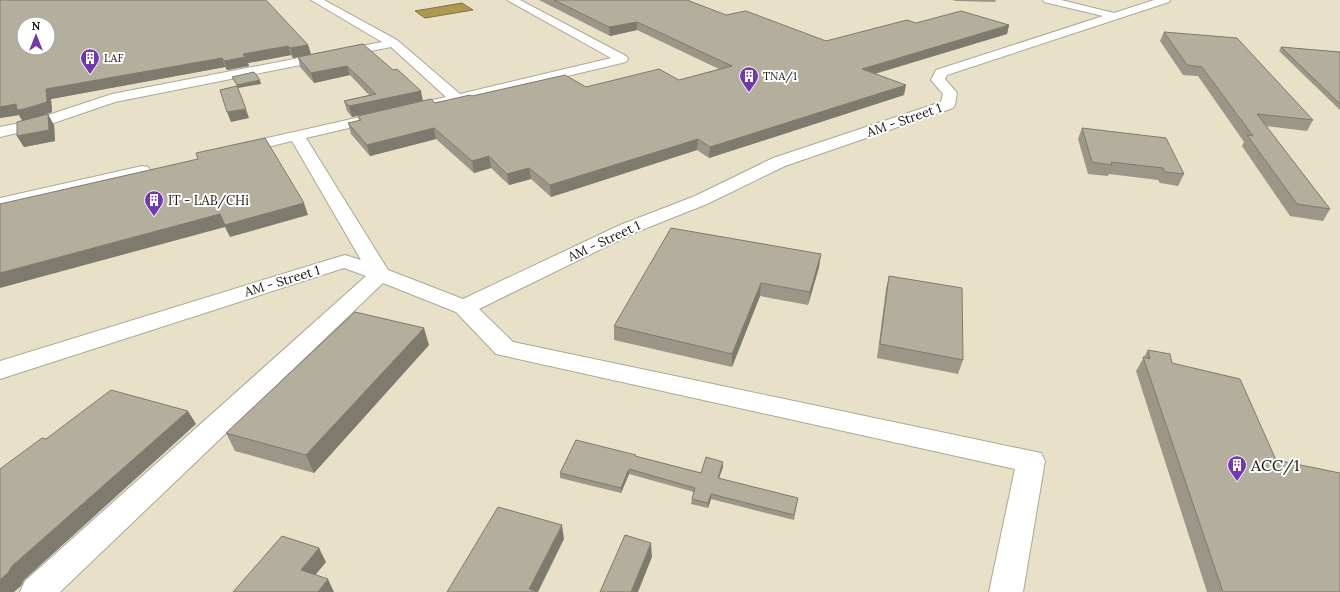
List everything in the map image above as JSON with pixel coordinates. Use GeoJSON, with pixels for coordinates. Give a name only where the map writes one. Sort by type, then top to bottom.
{"type":"FeatureCollection","features":[{"type":"Feature","properties":{"kind":"lane"},"geometry":{"type":"LineString","coordinates":[[316,0],[393,43],[457,99]]}},
{"type":"Feature","properties":{"kind":"lane"},"geometry":{"type":"LineString","coordinates":[[419,108],[622,60],[512,0]]}},
{"type":"Feature","properties":{"kind":"lane"},"geometry":{"type":"LineString","coordinates":[[1048,0],[1114,16]]}},
{"type":"Feature","properties":{"kind":"lane","name":"AM - Street 1"},"geometry":{"type":"LineString","coordinates":[[0,370],[346,261],[464,307],[627,229],[701,200],[779,162],[948,105],[950,93],[938,80],[941,73],[1165,0]]}},
{"type":"Feature","properties":{"kind":"lane"},"geometry":{"type":"LineString","coordinates":[[0,132],[34,125],[112,98],[393,43]]}},
{"type":"Feature","properties":{"kind":"lane"},"geometry":{"type":"LineString","coordinates":[[221,153],[388,115]]}},
{"type":"Feature","properties":{"kind":"lane"},"geometry":{"type":"LineString","coordinates":[[37,592],[380,275],[297,136]]}},
{"type":"Feature","properties":{"kind":"lane"},"geometry":{"type":"LineString","coordinates":[[0,204],[152,169]]}},
{"type":"Feature","properties":{"kind":"lane"},"geometry":{"type":"LineString","coordinates":[[464,307],[505,348],[1031,461],[1006,592]]}},
{"type":"Feature","properties":{"kind":"shaded area"},"geometry":{"type":"Polygon","coordinates":[[[0,0],[1340,0],[1340,592],[0,592],[0,0]]]}},
{"type":"Feature","properties":{"kind":"shaded area"},"geometry":{"type":"Polygon","coordinates":[[[462,3],[473,10],[425,18],[415,11],[462,3]]]}},
{"type":"Feature","properties":{"kind":"building","name":"LAF"},"geometry":{"type":"Polygon","coordinates":[[[0,0],[266,0],[308,45],[290,48],[288,46],[243,54],[245,57],[224,61],[222,58],[46,89],[47,102],[17,110],[16,104],[0,107],[0,0]]]}},
{"type":"Feature","properties":{"kind":"building"},"geometry":{"type":"Polygon","coordinates":[[[554,0],[687,0],[726,15],[746,11],[826,41],[907,20],[916,23],[961,11],[1009,25],[862,69],[906,85],[710,147],[698,139],[550,185],[529,168],[507,174],[489,156],[472,161],[434,128],[367,145],[348,123],[361,120],[358,116],[431,99],[435,103],[565,75],[586,87],[659,69],[679,80],[732,66],[637,22],[609,27],[554,0]]]}},
{"type":"Feature","properties":{"kind":"building"},"geometry":{"type":"Polygon","coordinates":[[[1164,32],[1237,38],[1313,120],[1257,114],[1330,209],[1297,204],[1247,135],[1253,136],[1202,67],[1187,65],[1164,32]]]}},
{"type":"Feature","properties":{"kind":"building"},"geometry":{"type":"Polygon","coordinates":[[[363,44],[393,70],[397,69],[421,91],[349,106],[344,101],[376,94],[347,66],[311,73],[298,57],[363,44]]]}},
{"type":"Feature","properties":{"kind":"building"},"geometry":{"type":"Polygon","coordinates":[[[1281,47],[1340,52],[1340,104],[1281,47]]]}},
{"type":"Feature","properties":{"kind":"building"},"geometry":{"type":"Polygon","coordinates":[[[254,72],[260,80],[237,85],[232,77],[254,72]]]}},
{"type":"Feature","properties":{"kind":"building"},"geometry":{"type":"Polygon","coordinates":[[[237,86],[246,109],[227,112],[220,90],[237,86]]]}},
{"type":"Feature","properties":{"kind":"building"},"geometry":{"type":"Polygon","coordinates":[[[48,114],[49,130],[17,136],[17,122],[48,114]]]}},
{"type":"Feature","properties":{"kind":"building"},"geometry":{"type":"Polygon","coordinates":[[[1082,128],[1166,138],[1184,174],[1165,172],[1163,168],[1111,162],[1112,165],[1092,162],[1082,128]]]}},
{"type":"Feature","properties":{"kind":"building","name":"IT - LAB/CHi"},"geometry":{"type":"Polygon","coordinates":[[[265,138],[304,203],[225,225],[220,214],[0,273],[0,204],[198,159],[196,153],[265,138]]]}},
{"type":"Feature","properties":{"kind":"building"},"geometry":{"type":"Polygon","coordinates":[[[671,228],[821,254],[810,292],[761,283],[732,354],[614,326],[671,228]]]}},
{"type":"Feature","properties":{"kind":"building"},"geometry":{"type":"Polygon","coordinates":[[[889,276],[962,288],[963,360],[880,344],[889,276]]]}},
{"type":"Feature","properties":{"kind":"building"},"geometry":{"type":"Polygon","coordinates":[[[355,312],[424,328],[306,455],[226,433],[355,312]]]}},
{"type":"Feature","properties":{"kind":"building","name":"ACC/1"},"geometry":{"type":"Polygon","coordinates":[[[1148,350],[1170,354],[1172,363],[1240,379],[1276,460],[1340,473],[1340,592],[1223,592],[1143,357],[1150,359],[1148,350]]]}},
{"type":"Feature","properties":{"kind":"building"},"geometry":{"type":"Polygon","coordinates":[[[111,390],[188,411],[12,566],[8,573],[0,580],[0,469],[42,438],[46,439],[111,390]]]}},
{"type":"Feature","properties":{"kind":"building"},"geometry":{"type":"Polygon","coordinates":[[[576,440],[701,473],[706,457],[723,462],[718,478],[798,498],[794,515],[711,494],[708,503],[692,499],[695,488],[629,469],[621,488],[560,473],[576,440]]]}},
{"type":"Feature","properties":{"kind":"building"},"geometry":{"type":"Polygon","coordinates":[[[498,507],[562,525],[529,589],[537,592],[447,592],[498,507]]]}},
{"type":"Feature","properties":{"kind":"building"},"geometry":{"type":"Polygon","coordinates":[[[625,535],[651,543],[631,592],[600,592],[625,535]]]}},
{"type":"Feature","properties":{"kind":"building"},"geometry":{"type":"Polygon","coordinates":[[[282,536],[319,548],[301,570],[328,579],[318,592],[233,592],[282,536]]]}},
{"type":"Feature","properties":{"kind":"place","name":"LAF"},"geometry":{"type":"Point","coordinates":[90,75]}},
{"type":"Feature","properties":{"kind":"place","name":"TNA/1"},"geometry":{"type":"Point","coordinates":[749,93]}},
{"type":"Feature","properties":{"kind":"place","name":"IT - LAB/CHi"},"geometry":{"type":"Point","coordinates":[154,217]}},
{"type":"Feature","properties":{"kind":"place","name":"ACC/1"},"geometry":{"type":"Point","coordinates":[1237,482]}}]}
